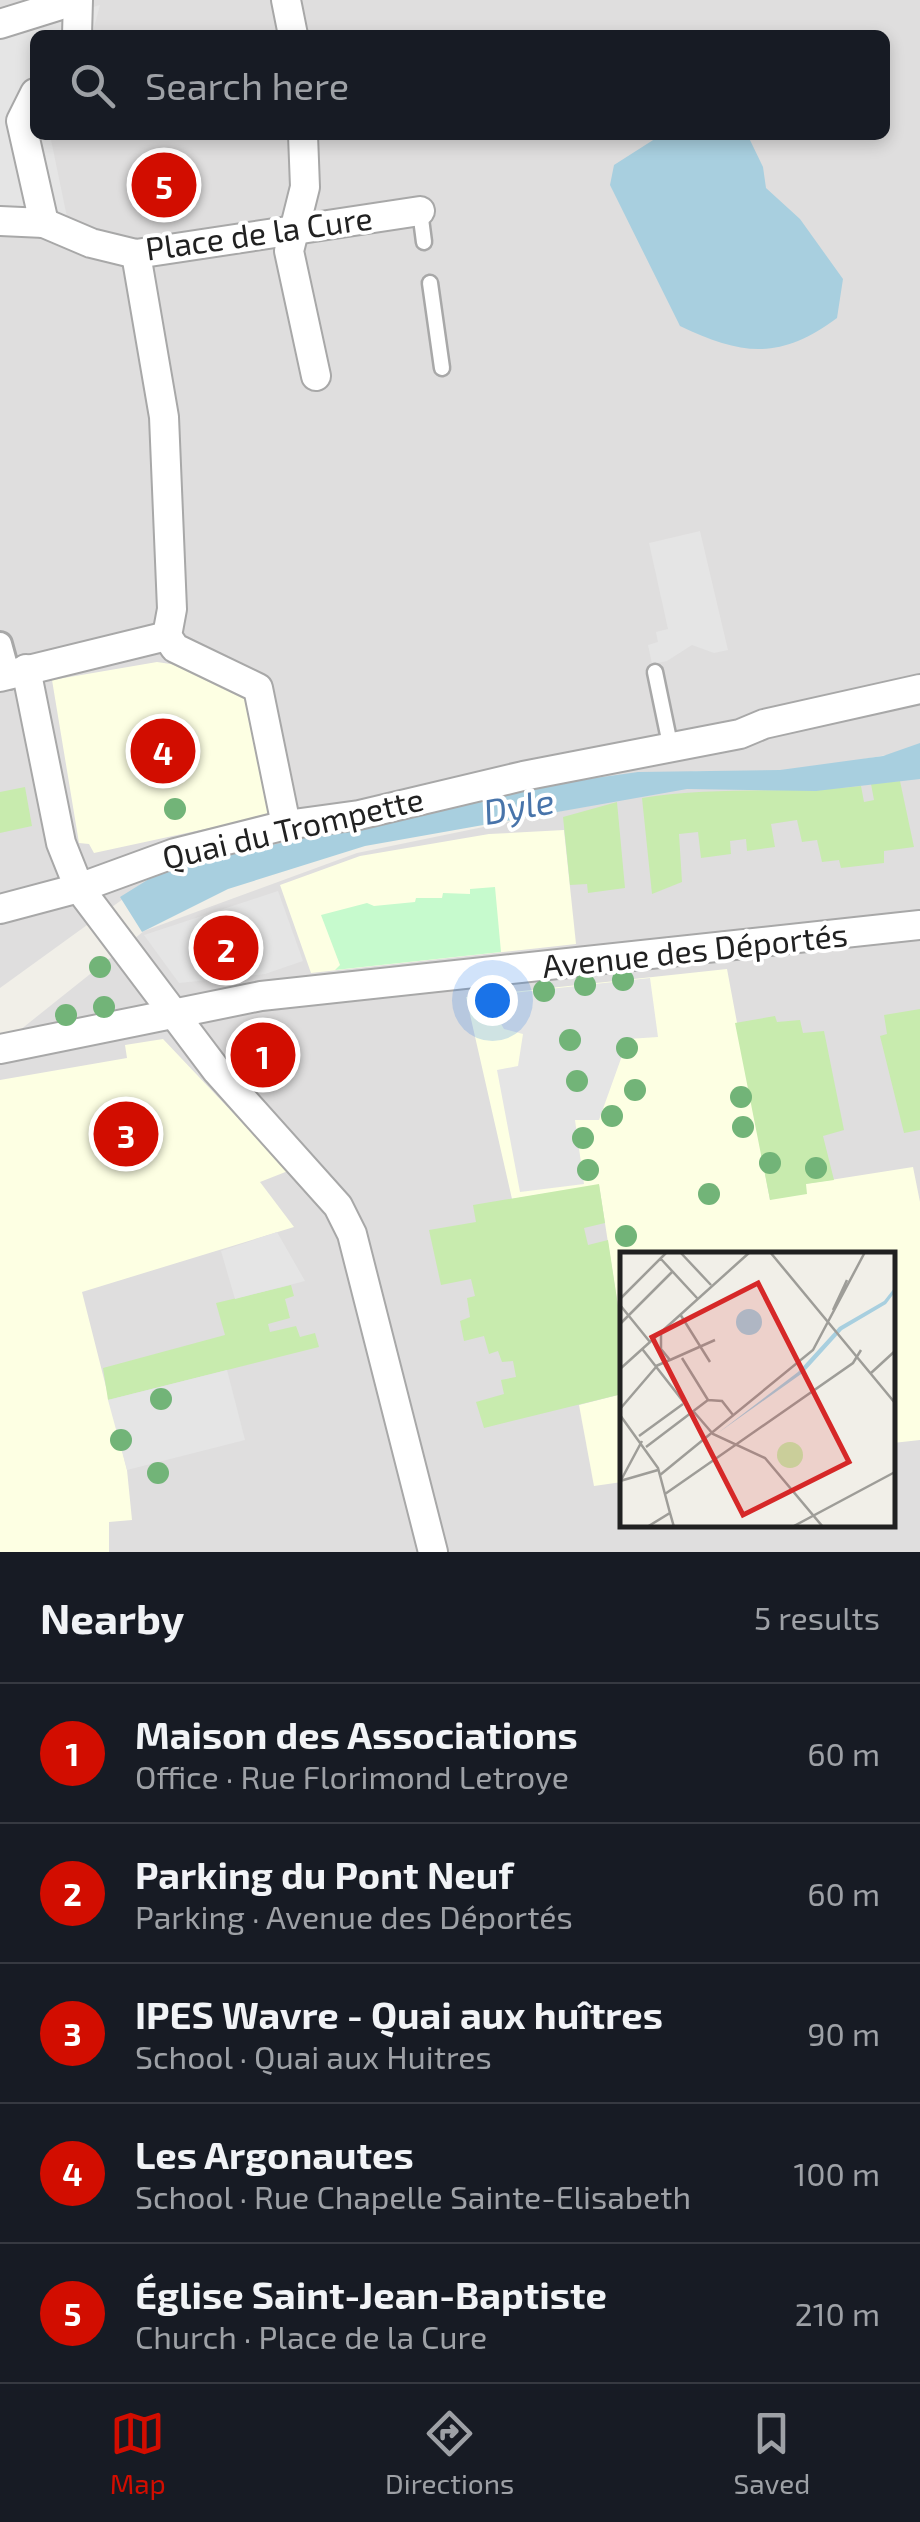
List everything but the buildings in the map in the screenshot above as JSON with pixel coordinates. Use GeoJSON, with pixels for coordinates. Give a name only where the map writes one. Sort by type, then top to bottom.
{"type":"FeatureCollection","features":[{"type":"Feature","properties":{"kind":"street"},"geometry":{"type":"LineString","coordinates":[[0,24],[78,0],[77,30]]}},
{"type":"Feature","properties":{"kind":"street"},"geometry":{"type":"LineString","coordinates":[[286,0],[292,30]]}},
{"type":"Feature","properties":{"kind":"street"},"geometry":{"type":"LineString","coordinates":[[0,222],[44,223],[20,120],[30,102]]}},
{"type":"Feature","properties":{"kind":"street"},"geometry":{"type":"LineString","coordinates":[[303,140],[305,188],[291,266],[316,376]]}},
{"type":"Feature","properties":{"kind":"street","name":"Place de la Cure"},"geometry":{"type":"LineString","coordinates":[[44,223],[91,243],[136,254],[420,211]]}},
{"type":"Feature","properties":{"kind":"street"},"geometry":{"type":"LineString","coordinates":[[136,254],[164,417],[172,609],[167,636],[175,648],[258,688],[286,825]]}},
{"type":"Feature","properties":{"kind":"street"},"geometry":{"type":"LineString","coordinates":[[12,674],[167,636]]}},
{"type":"Feature","properties":{"kind":"street"},"geometry":{"type":"LineString","coordinates":[[0,644],[61,843],[79,888],[174,1016],[338,1206],[352,1234],[432,1552]]}},
{"type":"Feature","properties":{"kind":"street","name":"Quai du Trompette"},"geometry":{"type":"LineString","coordinates":[[0,909],[79,888],[175,853],[286,825],[360,815],[522,776],[671,749],[920,689]]}},
{"type":"Feature","properties":{"kind":"street","name":"Avenue des Déportés"},"geometry":{"type":"LineString","coordinates":[[0,1049],[260,996],[920,925]]}},
{"type":"Feature","properties":{"kind":"lane"},"geometry":{"type":"LineString","coordinates":[[420,211],[424,242]]}},
{"type":"Feature","properties":{"kind":"lane"},"geometry":{"type":"LineString","coordinates":[[430,283],[442,368]]}},
{"type":"Feature","properties":{"kind":"lane"},"geometry":{"type":"LineString","coordinates":[[654,672],[671,749]]}},
{"type":"Feature","properties":{"kind":"shaded area"},"geometry":{"type":"Polygon","coordinates":[[[0,0],[920,0],[920,749],[781,774],[696,771],[123,899],[0,988],[0,0]]]}},
{"type":"Feature","properties":{"kind":"shaded area"},"geometry":{"type":"Polygon","coordinates":[[[100,5],[93,30],[30,30],[30,140],[51,140],[67,217],[58,221],[52,235],[0,235],[0,35],[100,5]]]}},
{"type":"Feature","properties":{"kind":"shaded area"},"geometry":{"type":"Polygon","coordinates":[[[700,531],[728,650],[714,653],[692,645],[667,661],[652,664],[648,645],[658,642],[656,632],[668,629],[649,543],[700,531]]]}},
{"type":"Feature","properties":{"kind":"shaded area"},"geometry":{"type":"Polygon","coordinates":[[[157,662],[204,669],[252,695],[274,814],[94,853],[89,844],[79,843],[52,680],[157,662]]]}},
{"type":"Feature","properties":{"kind":"shaded area"},"geometry":{"type":"Polygon","coordinates":[[[920,774],[920,1552],[0,1552],[0,1046],[144,931],[357,853],[683,786],[920,774]]]}},
{"type":"Feature","properties":{"kind":"shaded area"},"geometry":{"type":"Polygon","coordinates":[[[564,830],[576,944],[311,973],[280,885],[360,856],[489,834],[564,830]]]}},
{"type":"Feature","properties":{"kind":"shaded area"},"geometry":{"type":"Polygon","coordinates":[[[278,891],[303,961],[265,974],[179,983],[144,935],[278,891]]]}},
{"type":"Feature","properties":{"kind":"shaded area"},"geometry":{"type":"Polygon","coordinates":[[[727,969],[770,1200],[805,1184],[913,1167],[920,1202],[920,1440],[895,1443],[895,1252],[620,1252],[620,1319],[599,1185],[512,1199],[466,997],[727,969]]]}},
{"type":"Feature","properties":{"kind":"shaded area"},"geometry":{"type":"Polygon","coordinates":[[[650,978],[658,1037],[628,1039],[599,1120],[575,1120],[584,1184],[520,1192],[497,1070],[518,1066],[523,1034],[504,1029],[485,996],[650,978]]]}},
{"type":"Feature","properties":{"kind":"shaded area"},"geometry":{"type":"Polygon","coordinates":[[[163,1039],[288,1171],[260,1182],[294,1227],[82,1292],[127,1470],[132,1520],[109,1522],[109,1552],[0,1552],[0,1080],[127,1058],[125,1045],[163,1039]]]}},
{"type":"Feature","properties":{"kind":"shaded area"},"geometry":{"type":"Polygon","coordinates":[[[277,1232],[305,1281],[235,1299],[221,1251],[277,1232]]]}},
{"type":"Feature","properties":{"kind":"shaded area"},"geometry":{"type":"Polygon","coordinates":[[[227,1370],[245,1440],[127,1470],[108,1400],[227,1370]]]}},
{"type":"Feature","properties":{"kind":"shaded area"},"geometry":{"type":"Polygon","coordinates":[[[620,1395],[620,1482],[594,1486],[579,1405],[620,1395]]]}},
{"type":"Feature","properties":{"kind":"green space"},"geometry":{"type":"Polygon","coordinates":[[[900,781],[914,847],[884,851],[884,863],[841,868],[839,860],[822,862],[817,840],[802,842],[797,820],[771,824],[775,847],[747,851],[746,839],[730,841],[731,854],[701,858],[698,832],[679,834],[682,882],[652,894],[642,798],[861,786],[864,802],[874,800],[871,784],[900,781]]]}},
{"type":"Feature","properties":{"kind":"green space"},"geometry":{"type":"Polygon","coordinates":[[[25,787],[32,826],[0,833],[0,792],[25,787]]]}},
{"type":"Feature","properties":{"kind":"green space"},"geometry":{"type":"Polygon","coordinates":[[[617,802],[625,888],[588,893],[587,884],[570,885],[563,817],[617,802]]]}},
{"type":"Feature","properties":{"kind":"green space"},"geometry":{"type":"Polygon","coordinates":[[[495,887],[501,952],[335,970],[340,965],[321,915],[367,903],[374,906],[415,902],[416,898],[442,898],[443,893],[470,894],[470,889],[495,887]]]}},
{"type":"Feature","properties":{"kind":"green space"},"geometry":{"type":"Polygon","coordinates":[[[920,1009],[920,1130],[904,1133],[880,1036],[887,1034],[884,1015],[920,1009]]]}},
{"type":"Feature","properties":{"kind":"green space"},"geometry":{"type":"Polygon","coordinates":[[[775,1016],[777,1022],[800,1020],[803,1033],[824,1031],[844,1130],[823,1136],[834,1180],[806,1184],[807,1194],[770,1200],[735,1023],[775,1016]]]}},
{"type":"Feature","properties":{"kind":"green space"},"geometry":{"type":"Polygon","coordinates":[[[599,1184],[605,1223],[584,1228],[588,1245],[608,1240],[620,1319],[620,1394],[484,1428],[476,1402],[504,1394],[501,1380],[516,1377],[513,1361],[502,1362],[498,1351],[489,1354],[484,1336],[464,1341],[460,1321],[470,1317],[467,1298],[475,1296],[471,1279],[441,1285],[429,1230],[476,1222],[473,1205],[599,1184]]]}},
{"type":"Feature","properties":{"kind":"green space"},"geometry":{"type":"Polygon","coordinates":[[[291,1285],[294,1296],[285,1299],[290,1318],[268,1324],[270,1332],[296,1326],[300,1337],[315,1333],[319,1347],[108,1400],[103,1368],[225,1335],[216,1303],[291,1285]]]}},
{"type":"Feature","properties":{"kind":"water"},"geometry":{"type":"Polygon","coordinates":[[[653,140],[750,140],[763,167],[766,188],[800,219],[843,279],[837,318],[797,341],[761,349],[723,343],[680,326],[610,185],[614,165],[653,140]]]}},
{"type":"Feature","properties":{"kind":"water","name":"Dyle"},"geometry":{"type":"Polygon","coordinates":[[[920,743],[920,779],[816,791],[687,789],[365,846],[228,889],[142,932],[120,897],[165,869],[531,787],[638,772],[780,770],[883,756],[920,743]]]}},
{"type":"Feature","properties":{"kind":"place","name":"Église Saint-Jean-Baptiste"},"geometry":{"type":"Point","coordinates":[164,185]}},
{"type":"Feature","properties":{"kind":"place","name":"Les Argonautes"},"geometry":{"type":"Point","coordinates":[163,751]}},
{"type":"Feature","properties":{"kind":"place","name":"Parking du Pont Neuf"},"geometry":{"type":"Point","coordinates":[226,948]}},
{"type":"Feature","properties":{"kind":"place","name":"Maison des Associations"},"geometry":{"type":"Point","coordinates":[263,1055]}},
{"type":"Feature","properties":{"kind":"place","name":"IPES Wavre - Quai aux huîtres"},"geometry":{"type":"Point","coordinates":[126,1134]}}]}
